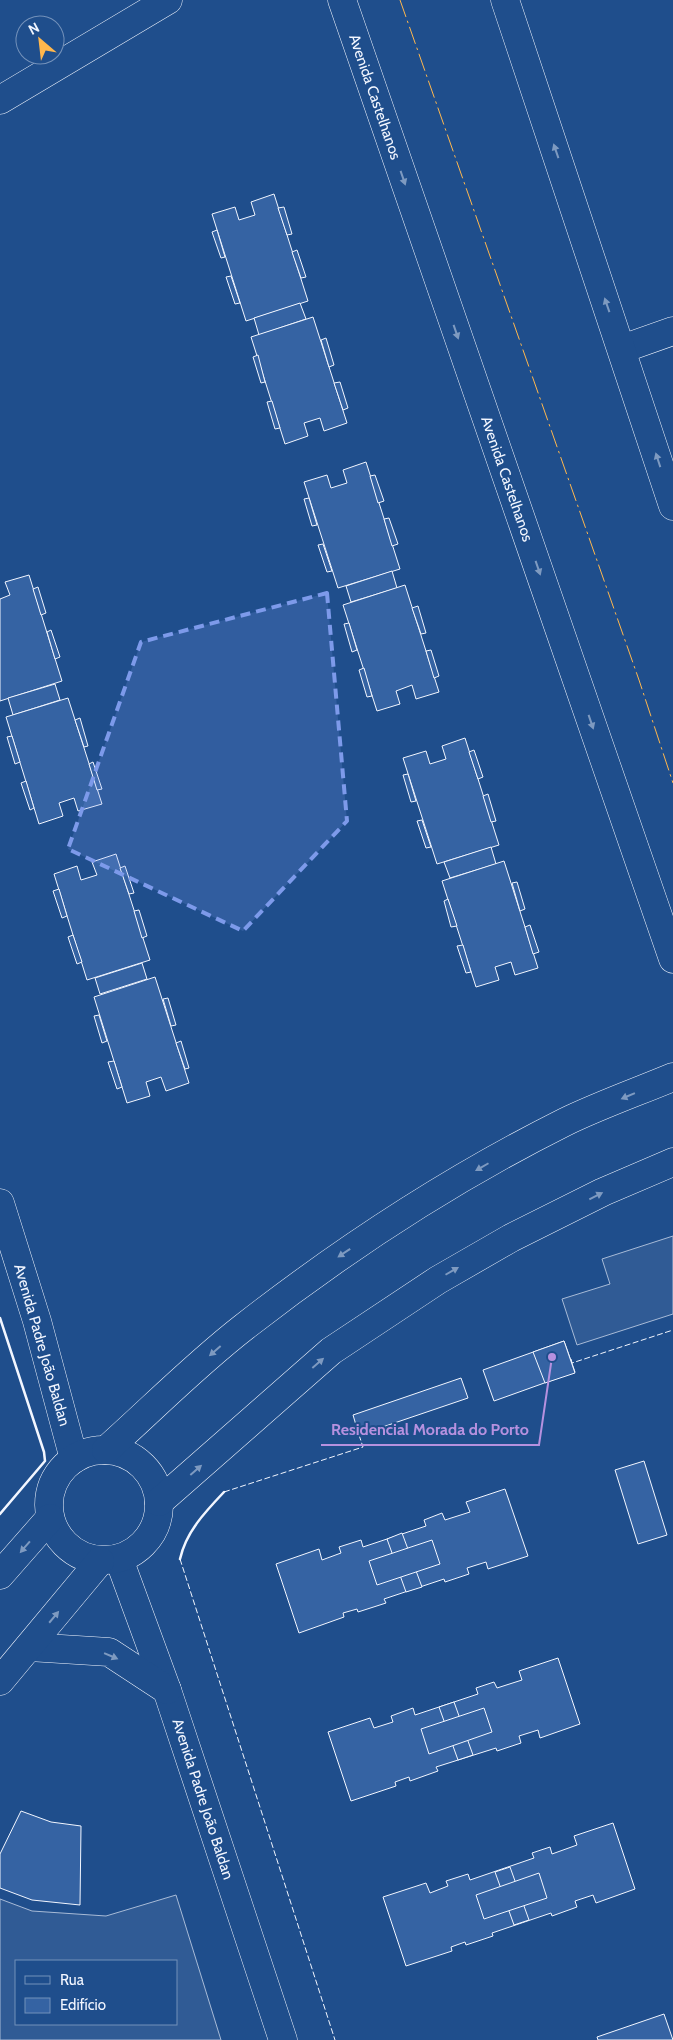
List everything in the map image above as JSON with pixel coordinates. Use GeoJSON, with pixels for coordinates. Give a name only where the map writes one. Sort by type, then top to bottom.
{"type":"FeatureCollection","features":[{"type":"Feature","properties":{"kind":"street"},"geometry":{"type":"LineString","coordinates":[[0,100],[168,0]]}},
{"type":"Feature","properties":{"kind":"street","name":"Avenida Castelhanos"},"geometry":{"type":"LineString","coordinates":[[342,0],[673,959]]}},
{"type":"Feature","properties":{"kind":"street"},"geometry":{"type":"LineString","coordinates":[[505,0],[673,506]]}},
{"type":"Feature","properties":{"kind":"street"},"geometry":{"type":"LineString","coordinates":[[622,349],[673,331]]}},
{"type":"Feature","properties":{"kind":"street"},"geometry":{"type":"LineString","coordinates":[[106,1450],[177,1384],[242,1328],[328,1264],[415,1206],[499,1157],[566,1122],[673,1077]]}},
{"type":"Feature","properties":{"kind":"street"},"geometry":{"type":"LineString","coordinates":[[159,1502],[331,1351],[430,1285],[510,1238],[603,1192],[673,1162]]}},
{"type":"Feature","properties":{"kind":"street","name":"Avenida Padre João Baldan"},"geometry":{"type":"LineString","coordinates":[[0,1203],[37,1321],[74,1459]]}},
{"type":"Feature","properties":{"kind":"street"},"geometry":{"type":"LineString","coordinates":[[106,1450],[132,1457],[143,1465],[157,1489],[159,1502],[158,1517],[153,1531],[144,1544],[133,1553],[110,1560],[87,1558],[75,1553],[64,1544],[56,1534],[50,1518],[49,1497],[57,1475],[74,1459],[84,1454],[106,1450]]}},
{"type":"Feature","properties":{"kind":"street"},"geometry":{"type":"LineString","coordinates":[[0,1575],[50,1518]]}},
{"type":"Feature","properties":{"kind":"street"},"geometry":{"type":"LineString","coordinates":[[0,1681],[110,1560]]}},
{"type":"Feature","properties":{"kind":"street","name":"Avenida Padre João Baldan"},"geometry":{"type":"LineString","coordinates":[[110,1560],[167,1690],[283,2040]]}},
{"type":"Feature","properties":{"kind":"street"},"geometry":{"type":"LineString","coordinates":[[29,1647],[109,1652],[167,1690]]}},
{"type":"Feature","properties":{"kind":"highlighted area"},"geometry":{"type":"Polygon","coordinates":[[[327,593],[347,821],[243,931],[68,849],[141,642],[327,593]]]}},
{"type":"Feature","properties":{"kind":"shaded area"},"geometry":{"type":"Polygon","coordinates":[[[673,1236],[673,1314],[577,1345],[562,1299],[610,1284],[602,1259],[673,1236]]]}},
{"type":"Feature","properties":{"kind":"shaded area"},"geometry":{"type":"Polygon","coordinates":[[[176,1895],[221,2040],[0,2040],[0,1899],[32,1911],[106,1916],[176,1895]]]}},
{"type":"Feature","properties":{"kind":"building"},"geometry":{"type":"Polygon","coordinates":[[[274,194],[308,301],[246,321],[212,214],[235,207],[239,220],[255,215],[251,202],[274,194]]]}},
{"type":"Feature","properties":{"kind":"building"},"geometry":{"type":"Polygon","coordinates":[[[284,207],[292,234],[287,235],[278,208],[284,207]]]}},
{"type":"Feature","properties":{"kind":"building"},"geometry":{"type":"Polygon","coordinates":[[[217,230],[225,257],[221,258],[212,232],[217,230]]]}},
{"type":"Feature","properties":{"kind":"building"},"geometry":{"type":"Polygon","coordinates":[[[297,250],[306,277],[301,278],[292,252],[297,250]]]}},
{"type":"Feature","properties":{"kind":"building"},"geometry":{"type":"Polygon","coordinates":[[[231,276],[240,303],[235,304],[226,277],[231,276]]]}},
{"type":"Feature","properties":{"kind":"building"},"geometry":{"type":"Polygon","coordinates":[[[300,303],[306,319],[259,335],[254,318],[300,303]]]}},
{"type":"Feature","properties":{"kind":"building"},"geometry":{"type":"Polygon","coordinates":[[[313,317],[347,423],[324,431],[320,418],[304,423],[308,436],[285,444],[251,337],[313,317]]]}},
{"type":"Feature","properties":{"kind":"building"},"geometry":{"type":"Polygon","coordinates":[[[326,338],[334,365],[329,367],[321,340],[326,338]]]}},
{"type":"Feature","properties":{"kind":"building"},"geometry":{"type":"Polygon","coordinates":[[[258,355],[265,382],[261,383],[253,357],[258,355]]]}},
{"type":"Feature","properties":{"kind":"building"},"geometry":{"type":"Polygon","coordinates":[[[340,382],[348,408],[343,410],[334,383],[340,382]]]}},
{"type":"Feature","properties":{"kind":"building"},"geometry":{"type":"Polygon","coordinates":[[[272,401],[280,428],[275,429],[267,402],[272,401]]]}},
{"type":"Feature","properties":{"kind":"building"},"geometry":{"type":"Polygon","coordinates":[[[366,462],[400,569],[338,588],[304,482],[327,475],[331,488],[347,483],[343,470],[366,462]]]}},
{"type":"Feature","properties":{"kind":"building"},"geometry":{"type":"Polygon","coordinates":[[[375,475],[384,501],[378,503],[370,476],[375,475]]]}},
{"type":"Feature","properties":{"kind":"building"},"geometry":{"type":"Polygon","coordinates":[[[309,498],[317,525],[312,526],[304,499],[309,498]]]}},
{"type":"Feature","properties":{"kind":"building"},"geometry":{"type":"Polygon","coordinates":[[[389,518],[398,544],[392,546],[384,519],[389,518]]]}},
{"type":"Feature","properties":{"kind":"building"},"geometry":{"type":"Polygon","coordinates":[[[323,544],[332,571],[327,572],[318,545],[323,544]]]}},
{"type":"Feature","properties":{"kind":"building"},"geometry":{"type":"Polygon","coordinates":[[[392,571],[397,588],[351,602],[346,586],[392,571]]]}},
{"type":"Feature","properties":{"kind":"building"},"geometry":{"type":"Polygon","coordinates":[[[29,575],[62,681],[0,701],[0,599],[10,595],[5,582],[29,575]]]}},
{"type":"Feature","properties":{"kind":"building"},"geometry":{"type":"Polygon","coordinates":[[[405,585],[439,692],[416,699],[412,685],[396,691],[400,704],[377,711],[343,605],[405,585]]]}},
{"type":"Feature","properties":{"kind":"building"},"geometry":{"type":"Polygon","coordinates":[[[38,587],[46,613],[41,615],[33,589],[38,587]]]}},
{"type":"Feature","properties":{"kind":"building"},"geometry":{"type":"Polygon","coordinates":[[[418,606],[426,633],[421,634],[412,608],[418,606]]]}},
{"type":"Feature","properties":{"kind":"building"},"geometry":{"type":"Polygon","coordinates":[[[349,623],[357,650],[352,652],[344,624],[349,623]]]}},
{"type":"Feature","properties":{"kind":"building"},"geometry":{"type":"Polygon","coordinates":[[[51,630],[60,657],[55,659],[47,632],[51,630]]]}},
{"type":"Feature","properties":{"kind":"building"},"geometry":{"type":"Polygon","coordinates":[[[431,650],[439,676],[434,678],[426,651],[431,650]]]}},
{"type":"Feature","properties":{"kind":"building"},"geometry":{"type":"Polygon","coordinates":[[[364,668],[372,696],[367,697],[359,670],[364,668]]]}},
{"type":"Feature","properties":{"kind":"building"},"geometry":{"type":"Polygon","coordinates":[[[55,684],[60,700],[13,715],[8,698],[55,684]]]}},
{"type":"Feature","properties":{"kind":"building"},"geometry":{"type":"Polygon","coordinates":[[[68,698],[102,804],[78,811],[74,798],[59,803],[63,816],[39,824],[6,717],[68,698]]]}},
{"type":"Feature","properties":{"kind":"building"},"geometry":{"type":"Polygon","coordinates":[[[80,718],[88,746],[84,747],[75,720],[80,718]]]}},
{"type":"Feature","properties":{"kind":"building"},"geometry":{"type":"Polygon","coordinates":[[[12,736],[20,762],[15,764],[7,737],[12,736]]]}},
{"type":"Feature","properties":{"kind":"building"},"geometry":{"type":"Polygon","coordinates":[[[465,738],[499,845],[437,864],[403,758],[426,751],[430,764],[446,759],[442,746],[465,738]]]}},
{"type":"Feature","properties":{"kind":"building"},"geometry":{"type":"Polygon","coordinates":[[[474,750],[483,777],[478,779],[469,752],[474,750]]]}},
{"type":"Feature","properties":{"kind":"building"},"geometry":{"type":"Polygon","coordinates":[[[93,762],[102,789],[97,790],[89,764],[93,762]]]}},
{"type":"Feature","properties":{"kind":"building"},"geometry":{"type":"Polygon","coordinates":[[[408,774],[416,801],[411,802],[403,775],[408,774]]]}},
{"type":"Feature","properties":{"kind":"building"},"geometry":{"type":"Polygon","coordinates":[[[26,781],[34,808],[30,810],[21,783],[26,781]]]}},
{"type":"Feature","properties":{"kind":"building"},"geometry":{"type":"Polygon","coordinates":[[[488,794],[496,821],[491,822],[483,796],[488,794]]]}},
{"type":"Feature","properties":{"kind":"building"},"geometry":{"type":"Polygon","coordinates":[[[422,820],[431,847],[426,848],[417,821],[422,820]]]}},
{"type":"Feature","properties":{"kind":"building"},"geometry":{"type":"Polygon","coordinates":[[[491,847],[496,864],[450,878],[444,862],[491,847]]]}},
{"type":"Feature","properties":{"kind":"building"},"geometry":{"type":"Polygon","coordinates":[[[116,854],[150,960],[87,980],[54,874],[77,866],[81,880],[97,875],[92,862],[116,854]]]}},
{"type":"Feature","properties":{"kind":"building"},"geometry":{"type":"Polygon","coordinates":[[[504,861],[538,968],[515,975],[511,962],[495,967],[499,980],[476,987],[442,881],[504,861]]]}},
{"type":"Feature","properties":{"kind":"building"},"geometry":{"type":"Polygon","coordinates":[[[125,866],[134,893],[129,894],[120,868],[125,866]]]}},
{"type":"Feature","properties":{"kind":"building"},"geometry":{"type":"Polygon","coordinates":[[[517,882],[525,909],[520,911],[512,883],[517,882]]]}},
{"type":"Feature","properties":{"kind":"building"},"geometry":{"type":"Polygon","coordinates":[[[59,889],[67,916],[62,918],[53,891],[59,889]]]}},
{"type":"Feature","properties":{"kind":"building"},"geometry":{"type":"Polygon","coordinates":[[[448,899],[457,926],[451,927],[444,901],[448,899]]]}},
{"type":"Feature","properties":{"kind":"building"},"geometry":{"type":"Polygon","coordinates":[[[139,910],[147,936],[142,938],[134,911],[139,910]]]}},
{"type":"Feature","properties":{"kind":"building"},"geometry":{"type":"Polygon","coordinates":[[[530,925],[539,952],[533,954],[525,927],[530,925]]]}},
{"type":"Feature","properties":{"kind":"building"},"geometry":{"type":"Polygon","coordinates":[[[73,935],[82,962],[77,964],[68,937],[73,935]]]}},
{"type":"Feature","properties":{"kind":"building"},"geometry":{"type":"Polygon","coordinates":[[[463,945],[471,972],[466,973],[457,946],[463,945]]]}},
{"type":"Feature","properties":{"kind":"building"},"geometry":{"type":"Polygon","coordinates":[[[142,963],[147,979],[100,994],[95,978],[142,963]]]}},
{"type":"Feature","properties":{"kind":"building"},"geometry":{"type":"Polygon","coordinates":[[[155,977],[189,1083],[166,1091],[161,1077],[146,1082],[150,1096],[127,1103],[94,997],[155,977]]]}},
{"type":"Feature","properties":{"kind":"building"},"geometry":{"type":"Polygon","coordinates":[[[168,998],[176,1025],[171,1026],[163,999],[168,998]]]}},
{"type":"Feature","properties":{"kind":"building"},"geometry":{"type":"Polygon","coordinates":[[[99,1015],[107,1041],[102,1043],[94,1016],[99,1015]]]}},
{"type":"Feature","properties":{"kind":"building"},"geometry":{"type":"Polygon","coordinates":[[[181,1041],[189,1068],[185,1069],[176,1043],[181,1041]]]}},
{"type":"Feature","properties":{"kind":"building"},"geometry":{"type":"Polygon","coordinates":[[[114,1061],[122,1087],[117,1089],[108,1062],[114,1061]]]}},
{"type":"Feature","properties":{"kind":"building"},"geometry":{"type":"Polygon","coordinates":[[[564,1341],[575,1372],[494,1401],[483,1370],[564,1341]]]}},
{"type":"Feature","properties":{"kind":"building"},"geometry":{"type":"Polygon","coordinates":[[[564,1341],[575,1373],[545,1383],[533,1352],[564,1341]]]}},
{"type":"Feature","properties":{"kind":"building"},"geometry":{"type":"Polygon","coordinates":[[[461,1378],[468,1398],[359,1435],[353,1415],[461,1378]]]}},
{"type":"Feature","properties":{"kind":"building"},"geometry":{"type":"Polygon","coordinates":[[[644,1461],[667,1535],[638,1544],[615,1470],[644,1461]]]}},
{"type":"Feature","properties":{"kind":"building"},"geometry":{"type":"Polygon","coordinates":[[[505,1489],[528,1556],[488,1569],[486,1562],[467,1568],[469,1574],[445,1582],[444,1579],[384,1599],[386,1603],[358,1612],[357,1609],[343,1613],[344,1617],[299,1633],[276,1564],[319,1549],[322,1560],[341,1553],[339,1547],[361,1540],[363,1547],[426,1526],[424,1520],[442,1513],[445,1520],[470,1512],[466,1502],[505,1489]]]}},
{"type":"Feature","properties":{"kind":"building"},"geometry":{"type":"Polygon","coordinates":[[[402,1533],[422,1587],[406,1592],[387,1539],[402,1533]]]}},
{"type":"Feature","properties":{"kind":"building"},"geometry":{"type":"Polygon","coordinates":[[[432,1540],[440,1564],[377,1585],[369,1561],[432,1540]]]}},
{"type":"Feature","properties":{"kind":"building"},"geometry":{"type":"Polygon","coordinates":[[[558,1658],[580,1724],[540,1738],[538,1730],[519,1736],[521,1743],[497,1751],[496,1748],[436,1767],[438,1771],[410,1781],[409,1777],[395,1782],[396,1786],[351,1801],[328,1732],[370,1718],[374,1728],[393,1722],[391,1716],[413,1708],[415,1715],[478,1694],[476,1688],[494,1682],[497,1688],[522,1680],[519,1671],[558,1658]]]}},
{"type":"Feature","properties":{"kind":"building"},"geometry":{"type":"Polygon","coordinates":[[[454,1702],[473,1755],[458,1760],[439,1707],[454,1702]]]}},
{"type":"Feature","properties":{"kind":"building"},"geometry":{"type":"Polygon","coordinates":[[[484,1708],[492,1732],[429,1754],[421,1729],[484,1708]]]}},
{"type":"Feature","properties":{"kind":"building"},"geometry":{"type":"Polygon","coordinates":[[[21,1811],[51,1822],[81,1826],[80,1905],[32,1900],[0,1888],[0,1854],[21,1811]]]}},
{"type":"Feature","properties":{"kind":"building"},"geometry":{"type":"Polygon","coordinates":[[[613,1823],[635,1889],[596,1903],[593,1895],[575,1901],[577,1907],[552,1916],[551,1913],[492,1933],[493,1936],[466,1945],[465,1942],[451,1947],[452,1951],[406,1966],[383,1897],[426,1883],[430,1893],[448,1886],[446,1881],[468,1874],[470,1880],[534,1858],[532,1853],[550,1847],[552,1854],[577,1845],[574,1836],[613,1823]]]}},
{"type":"Feature","properties":{"kind":"building"},"geometry":{"type":"Polygon","coordinates":[[[510,1867],[529,1920],[514,1925],[495,1872],[510,1867]]]}},
{"type":"Feature","properties":{"kind":"building"},"geometry":{"type":"Polygon","coordinates":[[[539,1873],[547,1898],[484,1919],[476,1895],[539,1873]]]}},
{"type":"Feature","properties":{"kind":"building"},"geometry":{"type":"Polygon","coordinates":[[[664,2014],[673,2040],[598,2040],[597,2037],[664,2014]]]}},
{"type":"Feature","properties":{"kind":"fence"},"geometry":{"type":"LineString","coordinates":[[571,1359],[572,1363],[673,1330]]}},
{"type":"Feature","properties":{"kind":"fence"},"geometry":{"type":"LineString","coordinates":[[224,1492],[363,1447],[359,1435]]}},
{"type":"Feature","properties":{"kind":"fence"},"geometry":{"type":"LineString","coordinates":[[180,1559],[335,2040]]}},
{"type":"Feature","properties":{"kind":"wall"},"geometry":{"type":"LineString","coordinates":[[0,1318],[44,1452],[45,1461],[0,1514]]}},
{"type":"Feature","properties":{"kind":"wall"},"geometry":{"type":"LineString","coordinates":[[180,1559],[192,1531],[203,1515],[224,1492]]}},
{"type":"Feature","properties":{"kind":"power"},"geometry":{"type":"LineString","coordinates":[[400,0],[639,680],[673,783]]}},
{"type":"Feature","properties":{"kind":"place","name":"Residencial Morada do Porto"},"geometry":{"type":"Point","coordinates":[552,1357]}}]}
